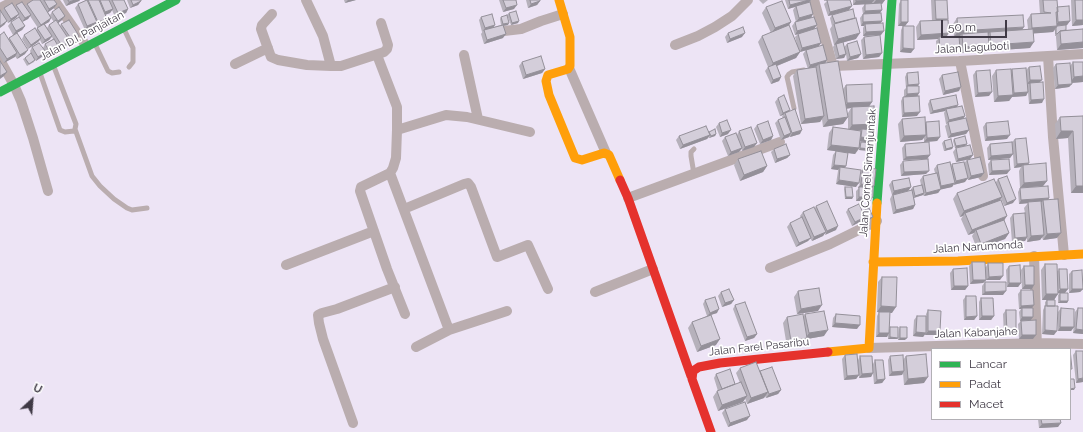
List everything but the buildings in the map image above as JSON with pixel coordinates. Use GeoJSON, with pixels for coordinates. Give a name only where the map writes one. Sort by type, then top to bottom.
{"type":"FeatureCollection","features":[{"type":"Feature","properties":{"kind":"street"},"geometry":{"type":"LineString","coordinates":[[0,8],[12,3],[24,4],[34,0]]}},
{"type":"Feature","properties":{"kind":"street"},"geometry":{"type":"LineString","coordinates":[[54,0],[91,45]]}},
{"type":"Feature","properties":{"kind":"street","name":"Jalan D.I. Panjaitan"},"geometry":{"type":"LineString","coordinates":[[0,92],[176,0]]}},
{"type":"Feature","properties":{"kind":"street"},"geometry":{"type":"LineString","coordinates":[[306,0],[323,36],[331,66]]}},
{"type":"Feature","properties":{"kind":"street"},"geometry":{"type":"LineString","coordinates":[[558,0],[570,37],[569,68],[606,153],[609,155],[614,164],[628,198],[711,432]]}},
{"type":"Feature","properties":{"kind":"street"},"geometry":{"type":"LineString","coordinates":[[675,46],[716,27],[732,16],[748,0]]}},
{"type":"Feature","properties":{"kind":"street","name":"Jalan Laguboti"},"geometry":{"type":"LineString","coordinates":[[814,0],[829,67],[1083,54]]}},
{"type":"Feature","properties":{"kind":"street","name":"Jalan Cornel Simanjuntak"},"geometry":{"type":"LineString","coordinates":[[869,348],[873,262],[892,0]]}},
{"type":"Feature","properties":{"kind":"street"},"geometry":{"type":"LineString","coordinates":[[272,14],[262,25],[261,29],[271,57],[274,59],[307,64],[331,66],[348,64],[384,52],[388,47],[381,22]]}},
{"type":"Feature","properties":{"kind":"street"},"geometry":{"type":"LineString","coordinates":[[504,31],[521,29],[563,14]]}},
{"type":"Feature","properties":{"kind":"street"},"geometry":{"type":"LineString","coordinates":[[235,64],[268,48]]}},
{"type":"Feature","properties":{"kind":"street"},"geometry":{"type":"LineString","coordinates":[[376,55],[397,107],[398,130],[396,158],[390,173],[361,187],[360,194],[405,314]]}},
{"type":"Feature","properties":{"kind":"street"},"geometry":{"type":"LineString","coordinates":[[464,55],[478,119]]}},
{"type":"Feature","properties":{"kind":"street"},"geometry":{"type":"LineString","coordinates":[[1048,56],[1053,137],[1064,255]]}},
{"type":"Feature","properties":{"kind":"street"},"geometry":{"type":"LineString","coordinates":[[0,60],[14,85],[33,138],[48,191]]}},
{"type":"Feature","properties":{"kind":"street"},"geometry":{"type":"LineString","coordinates":[[960,61],[983,176]]}},
{"type":"Feature","properties":{"kind":"street"},"geometry":{"type":"LineString","coordinates":[[569,68],[549,74],[546,78],[546,86],[575,157],[582,160],[606,153]]}},
{"type":"Feature","properties":{"kind":"street"},"geometry":{"type":"LineString","coordinates":[[398,130],[446,115],[478,119],[530,132]]}},
{"type":"Feature","properties":{"kind":"street"},"geometry":{"type":"LineString","coordinates":[[628,198],[780,142]]}},
{"type":"Feature","properties":{"kind":"street"},"geometry":{"type":"LineString","coordinates":[[390,173],[450,330]]}},
{"type":"Feature","properties":{"kind":"street"},"geometry":{"type":"LineString","coordinates":[[404,210],[468,183],[471,187],[497,257],[528,245],[548,289]]}},
{"type":"Feature","properties":{"kind":"street"},"geometry":{"type":"LineString","coordinates":[[770,268],[830,244],[877,221]]}},
{"type":"Feature","properties":{"kind":"street"},"geometry":{"type":"LineString","coordinates":[[286,265],[374,231]]}},
{"type":"Feature","properties":{"kind":"street","name":"Jalan Narumonda"},"geometry":{"type":"LineString","coordinates":[[873,262],[958,261],[1083,254]]}},
{"type":"Feature","properties":{"kind":"street"},"geometry":{"type":"LineString","coordinates":[[1034,256],[1037,346]]}},
{"type":"Feature","properties":{"kind":"street"},"geometry":{"type":"LineString","coordinates":[[595,292],[653,269]]}},
{"type":"Feature","properties":{"kind":"street"},"geometry":{"type":"LineString","coordinates":[[353,423],[323,339],[318,315],[395,287]]}},
{"type":"Feature","properties":{"kind":"street"},"geometry":{"type":"LineString","coordinates":[[416,347],[450,330],[507,311]]}},
{"type":"Feature","properties":{"kind":"street","name":"Jalan Kabanjahe"},"geometry":{"type":"LineString","coordinates":[[869,348],[1083,344]]}},
{"type":"Feature","properties":{"kind":"street","name":"Jalan Farel Pasaribu"},"geometry":{"type":"LineString","coordinates":[[692,376],[693,371],[699,367],[720,362],[869,348]]}},
{"type":"Feature","properties":{"kind":"lane"},"geometry":{"type":"LineString","coordinates":[[123,27],[132,48],[133,62],[129,67]]}},
{"type":"Feature","properties":{"kind":"lane"},"geometry":{"type":"LineString","coordinates":[[91,45],[108,71],[112,73],[119,72]]}},
{"type":"Feature","properties":{"kind":"lane"},"geometry":{"type":"LineString","coordinates":[[53,64],[76,124],[75,129],[92,176],[114,199],[127,208],[132,210],[147,208]]}},
{"type":"Feature","properties":{"kind":"lane"},"geometry":{"type":"LineString","coordinates":[[794,108],[787,80],[788,75],[792,72],[809,69]]}},
{"type":"Feature","properties":{"kind":"lane"},"geometry":{"type":"LineString","coordinates":[[40,72],[60,130],[64,132],[74,131],[75,129]]}},
{"type":"Feature","properties":{"kind":"lane"},"geometry":{"type":"LineString","coordinates":[[694,149],[691,156],[694,174]]}},
{"type":"Feature","properties":{"kind":"traffic: fast"},"geometry":{"type":"LineString","coordinates":[[0,92],[176,0]]}},
{"type":"Feature","properties":{"kind":"traffic: fast"},"geometry":{"type":"LineString","coordinates":[[877,203],[892,0]]}},
{"type":"Feature","properties":{"kind":"traffic: slow"},"geometry":{"type":"LineString","coordinates":[[559,0],[570,37],[570,66],[568,69],[548,75],[546,81],[549,95],[575,158],[582,160],[604,153],[609,155],[620,180]]}},
{"type":"Feature","properties":{"kind":"traffic: slow"},"geometry":{"type":"LineString","coordinates":[[828,352],[869,348],[877,203]]}},
{"type":"Feature","properties":{"kind":"traffic: slow"},"geometry":{"type":"LineString","coordinates":[[873,262],[958,261],[1083,254]]}},
{"type":"Feature","properties":{"kind":"traffic: jam"},"geometry":{"type":"LineString","coordinates":[[620,180],[628,198],[691,376]]}},
{"type":"Feature","properties":{"kind":"traffic: jam"},"geometry":{"type":"LineString","coordinates":[[711,432],[692,379],[693,371],[699,367],[720,363],[828,352]]}}]}
